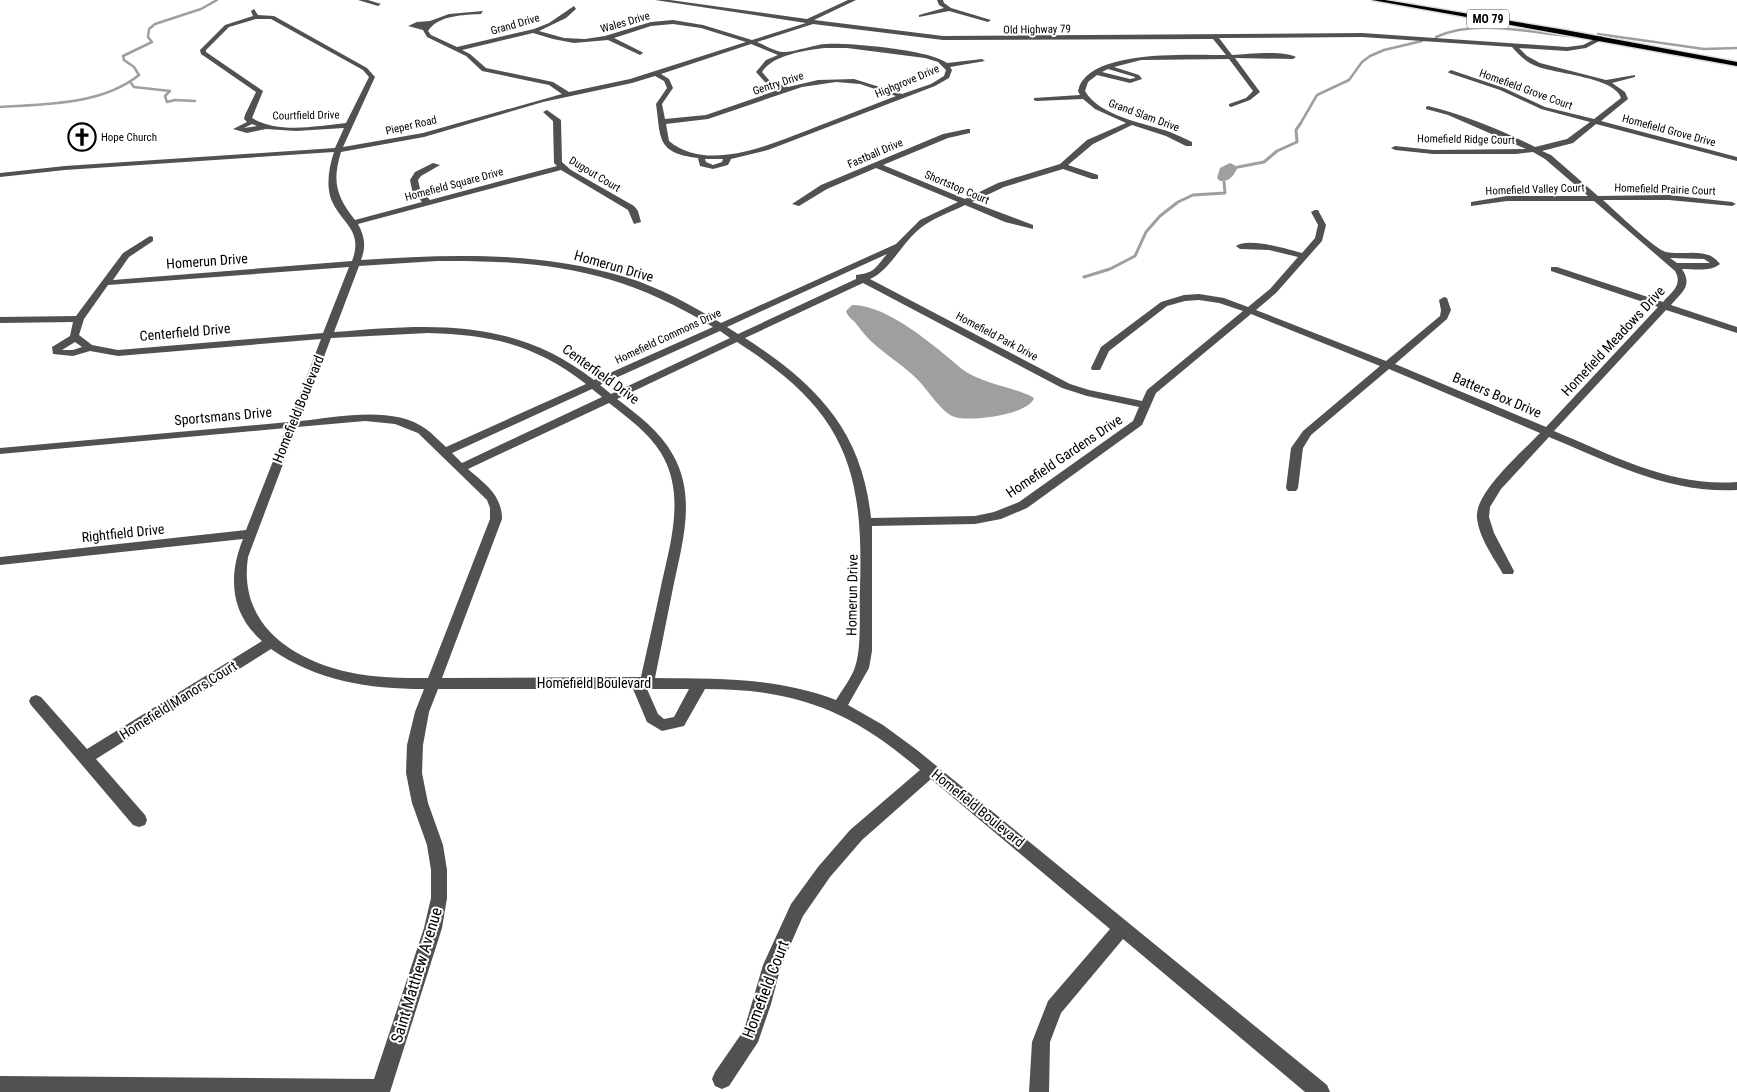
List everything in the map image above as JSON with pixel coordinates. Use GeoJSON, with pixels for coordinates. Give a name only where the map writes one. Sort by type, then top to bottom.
{"type":"FeatureCollection","features":[{"type":"Feature","properties":{"kind":"main road","name":"MO 79"},"geometry":{"type":"LineString","coordinates":[[1375,0],[1601,38],[1737,64]]}},
{"type":"Feature","properties":{"kind":"street"},"geometry":{"type":"LineString","coordinates":[[361,0],[378,4]]}},
{"type":"Feature","properties":{"kind":"street","name":"Old Highway 79"},"geometry":{"type":"LineString","coordinates":[[658,0],[912,35],[976,39],[1362,35],[1514,46],[1574,48],[1584,47],[1601,38]]}},
{"type":"Feature","properties":{"kind":"street","name":"Pieper Road"},"geometry":{"type":"LineString","coordinates":[[0,175],[65,168],[337,150],[424,135],[512,108],[568,94],[604,88],[656,74],[813,22],[828,12],[853,0]]}},
{"type":"Feature","properties":{"kind":"street"},"geometry":{"type":"LineString","coordinates":[[940,0],[941,4],[949,9],[988,20]]}},
{"type":"Feature","properties":{"kind":"street","name":"Grand Drive"},"geometry":{"type":"LineString","coordinates":[[458,49],[532,30],[556,21],[574,8]]}},
{"type":"Feature","properties":{"kind":"street"},"geometry":{"type":"LineString","coordinates":[[921,16],[949,9]]}},
{"type":"Feature","properties":{"kind":"street"},"geometry":{"type":"LineString","coordinates":[[426,29],[411,26],[451,16],[480,12]]}},
{"type":"Feature","properties":{"kind":"street"},"geometry":{"type":"LineString","coordinates":[[813,22],[829,14],[828,12]]}},
{"type":"Feature","properties":{"kind":"street","name":"Courtfield Drive"},"geometry":{"type":"LineString","coordinates":[[255,14],[226,26],[203,50],[203,53],[260,91],[260,95],[247,116],[252,122],[264,127]]}},
{"type":"Feature","properties":{"kind":"street","name":"Homefield Boulevard"},"geometry":{"type":"LineString","coordinates":[[255,14],[272,18],[370,72],[372,77],[337,150],[333,179],[338,206],[357,228],[361,242],[355,264],[249,534],[242,557],[239,576],[246,609],[256,626],[271,642],[310,666],[336,675],[376,681],[758,685],[804,695],[839,708],[879,729],[931,770],[1320,1092]]}},
{"type":"Feature","properties":{"kind":"street"},"geometry":{"type":"LineString","coordinates":[[426,29],[432,22]]}},
{"type":"Feature","properties":{"kind":"street","name":"Wales Drive"},"geometry":{"type":"LineString","coordinates":[[532,30],[563,40],[586,41],[609,38],[639,26],[665,22],[690,24],[785,55]]}},
{"type":"Feature","properties":{"kind":"street"},"geometry":{"type":"LineString","coordinates":[[426,29],[429,36],[458,49],[472,58],[484,70],[551,83],[568,94]]}},
{"type":"Feature","properties":{"kind":"street"},"geometry":{"type":"LineString","coordinates":[[1214,36],[1255,86],[1257,92],[1248,99],[1231,105]]}},
{"type":"Feature","properties":{"kind":"street"},"geometry":{"type":"LineString","coordinates":[[1204,37],[1208,42]]}},
{"type":"Feature","properties":{"kind":"street"},"geometry":{"type":"LineString","coordinates":[[609,38],[640,53]]}},
{"type":"Feature","properties":{"kind":"street","name":"Highgrove Drive"},"geometry":{"type":"LineString","coordinates":[[656,74],[667,80],[670,88],[659,104],[664,137],[668,145],[684,152],[702,156],[701,160],[704,164],[713,166],[725,163],[728,156],[759,150],[941,81],[948,75],[949,70],[937,60],[916,54],[838,46],[807,48],[767,62],[760,68],[759,72],[767,81],[788,90]]}},
{"type":"Feature","properties":{"kind":"street"},"geometry":{"type":"LineString","coordinates":[[1514,46],[1524,57],[1542,66],[1606,82],[1633,76]]}},
{"type":"Feature","properties":{"kind":"street"},"geometry":{"type":"LineString","coordinates":[[1214,48],[1223,57]]}},
{"type":"Feature","properties":{"kind":"street"},"geometry":{"type":"LineString","coordinates":[[1036,99],[1084,97],[1082,91],[1083,84],[1096,73],[1123,62],[1141,58],[1293,58]]}},
{"type":"Feature","properties":{"kind":"street"},"geometry":{"type":"LineString","coordinates":[[946,66],[982,61]]}},
{"type":"Feature","properties":{"kind":"street"},"geometry":{"type":"LineString","coordinates":[[1096,73],[1130,81],[1139,79],[1137,76],[1110,68]]}},
{"type":"Feature","properties":{"kind":"street","name":"Homefield Grove Court"},"geometry":{"type":"LineString","coordinates":[[1451,72],[1502,89],[1543,108],[1596,122]]}},
{"type":"Feature","properties":{"kind":"street"},"geometry":{"type":"LineString","coordinates":[[534,80],[550,75]]}},
{"type":"Feature","properties":{"kind":"street"},"geometry":{"type":"LineString","coordinates":[[551,83],[558,80]]}},
{"type":"Feature","properties":{"kind":"street","name":"Gentry Drive"},"geometry":{"type":"LineString","coordinates":[[661,122],[715,115],[813,82],[846,81],[871,85],[902,96]]}},
{"type":"Feature","properties":{"kind":"street","name":"Homefield Ridge Court"},"geometry":{"type":"LineString","coordinates":[[1395,148],[1433,152],[1537,150],[1570,141],[1625,98],[1623,93],[1606,82]]}},
{"type":"Feature","properties":{"kind":"street","name":"Grand Slam Drive"},"geometry":{"type":"LineString","coordinates":[[1084,97],[1098,109],[1168,134],[1189,144]]}},
{"type":"Feature","properties":{"kind":"street"},"geometry":{"type":"LineString","coordinates":[[1428,108],[1450,114],[1537,150],[1548,157],[1597,199],[1661,255],[1674,266],[1710,266],[1716,264],[1706,256],[1661,255]]}},
{"type":"Feature","properties":{"kind":"street","name":"Dugout Court"},"geometry":{"type":"LineString","coordinates":[[547,112],[557,120],[558,163],[631,208],[634,211],[637,222]]}},
{"type":"Feature","properties":{"kind":"street","name":"Courtfield Drive"},"geometry":{"type":"LineString","coordinates":[[252,122],[237,129],[246,131],[264,127],[291,128],[349,125]]}},
{"type":"Feature","properties":{"kind":"street","name":"Homefield Commons Drive"},"geometry":{"type":"LineString","coordinates":[[461,468],[863,280],[876,273],[916,226],[1000,185],[1063,166],[1090,142],[1133,122]]}},
{"type":"Feature","properties":{"kind":"street","name":"Homefield Grove Drive"},"geometry":{"type":"LineString","coordinates":[[1596,122],[1737,159]]}},
{"type":"Feature","properties":{"kind":"street","name":"Fastball Drive"},"geometry":{"type":"LineString","coordinates":[[796,204],[810,194],[876,165],[953,133],[967,131]]}},
{"type":"Feature","properties":{"kind":"street"},"geometry":{"type":"LineString","coordinates":[[428,203],[416,190],[414,180],[418,174],[436,165]]}},
{"type":"Feature","properties":{"kind":"street","name":"Shortstop Court"},"geometry":{"type":"LineString","coordinates":[[876,165],[1008,220],[1030,227]]}},
{"type":"Feature","properties":{"kind":"street"},"geometry":{"type":"LineString","coordinates":[[1063,166],[1095,177]]}},
{"type":"Feature","properties":{"kind":"street","name":"Homefield Square Drive"},"geometry":{"type":"LineString","coordinates":[[353,223],[562,167]]}},
{"type":"Feature","properties":{"kind":"street","name":"Homefield Valley Court"},"geometry":{"type":"LineString","coordinates":[[1474,204],[1497,199],[1597,199]]}},
{"type":"Feature","properties":{"kind":"street","name":"Homefield Prairie Court"},"geometry":{"type":"LineString","coordinates":[[1597,199],[1699,199],[1732,204]]}},
{"type":"Feature","properties":{"kind":"street","name":"Homefield Gardens Drive"},"geometry":{"type":"LineString","coordinates":[[866,522],[975,520],[998,516],[1023,505],[1132,429],[1138,423],[1151,392],[1273,291],[1319,240],[1322,224],[1315,212]]}},
{"type":"Feature","properties":{"kind":"street"},"geometry":{"type":"LineString","coordinates":[[76,338],[75,328],[78,319],[126,255],[150,239]]}},
{"type":"Feature","properties":{"kind":"street","name":"Homefield Commons Drive"},"geometry":{"type":"LineString","coordinates":[[445,452],[903,243]]}},
{"type":"Feature","properties":{"kind":"street"},"geometry":{"type":"LineString","coordinates":[[1240,246],[1269,247],[1304,256]]}},
{"type":"Feature","properties":{"kind":"street","name":"Homerun Drive"},"geometry":{"type":"LineString","coordinates":[[105,283],[355,264],[475,258],[530,261],[592,271],[649,289],[675,300],[738,338],[790,374],[828,414],[841,434],[852,457],[862,489],[866,522],[865,652],[862,668],[839,708]]}},
{"type":"Feature","properties":{"kind":"street","name":"Homefield Meadows Drive"},"geometry":{"type":"LineString","coordinates":[[1508,571],[1484,524],[1483,510],[1487,499],[1682,287],[1683,277],[1674,266]]}},
{"type":"Feature","properties":{"kind":"street"},"geometry":{"type":"LineString","coordinates":[[1554,269],[1737,330]]}},
{"type":"Feature","properties":{"kind":"street","name":"Homefield Park Drive"},"geometry":{"type":"LineString","coordinates":[[843,270],[1066,386],[1087,393],[1146,405]]}},
{"type":"Feature","properties":{"kind":"street","name":"Batters Box Drive"},"geometry":{"type":"LineString","coordinates":[[1096,368],[1105,349],[1164,304],[1174,300],[1200,297],[1211,298],[1250,311],[1387,364],[1670,481],[1720,488],[1737,486]]}},
{"type":"Feature","properties":{"kind":"street"},"geometry":{"type":"LineString","coordinates":[[1292,488],[1297,448],[1307,433],[1444,317],[1446,310],[1444,300]]}},
{"type":"Feature","properties":{"kind":"street"},"geometry":{"type":"LineString","coordinates":[[0,320],[78,319]]}},
{"type":"Feature","properties":{"kind":"street","name":"Centerfield Drive"},"geometry":{"type":"LineString","coordinates":[[89,348],[80,353],[68,355],[57,352],[57,348],[76,338],[89,348],[118,352],[414,330],[438,330],[480,333],[518,342],[560,360],[635,417],[662,445],[671,459],[679,483],[682,501],[680,526],[643,683]]}},
{"type":"Feature","properties":{"kind":"street","name":"Sportsmans Drive"},"geometry":{"type":"LineString","coordinates":[[0,451],[365,418],[397,420],[411,424],[422,431],[445,452],[492,498],[496,508],[496,519],[433,682]]}},
{"type":"Feature","properties":{"kind":"street","name":"Rightfield Drive"},"geometry":{"type":"LineString","coordinates":[[0,561],[249,534]]}},
{"type":"Feature","properties":{"kind":"street","name":"Homefield Manors Court"},"geometry":{"type":"LineString","coordinates":[[85,758],[271,642]]}},
{"type":"Feature","properties":{"kind":"street","name":"Saint Matthew Avenue"},"geometry":{"type":"LineString","coordinates":[[381,1091],[433,928],[439,898],[439,870],[435,845],[420,803],[414,773],[415,745],[422,712],[433,682]]}},
{"type":"Feature","properties":{"kind":"street"},"geometry":{"type":"LineString","coordinates":[[643,683],[652,718],[662,726],[679,722],[689,706],[698,683]]}},
{"type":"Feature","properties":{"kind":"street"},"geometry":{"type":"LineString","coordinates":[[36,701],[139,820]]}},
{"type":"Feature","properties":{"kind":"street","name":"Homefield Court"},"geometry":{"type":"LineString","coordinates":[[722,1079],[751,1034],[762,1004],[772,965],[797,910],[824,872],[856,835],[931,770]]}},
{"type":"Feature","properties":{"kind":"street"},"geometry":{"type":"LineString","coordinates":[[1039,1092],[1041,1042],[1054,1007],[1122,927]]}},
{"type":"Feature","properties":{"kind":"street"},"geometry":{"type":"LineString","coordinates":[[0,1086],[381,1091]]}},
{"type":"Feature","properties":{"kind":"shaded area"},"geometry":{"type":"Polygon","coordinates":[[[1230,163],[1238,167],[1229,179],[1220,181],[1217,178],[1220,168],[1230,163]]]}},
{"type":"Feature","properties":{"kind":"shaded area"},"geometry":{"type":"Polygon","coordinates":[[[852,305],[866,307],[896,319],[969,374],[1034,398],[1030,404],[1010,413],[970,419],[952,416],[938,404],[917,379],[864,334],[846,311],[852,305]]]}},
{"type":"Feature","properties":{"kind":"waterway"},"geometry":{"type":"LineString","coordinates":[[0,107],[91,98],[124,85],[139,75],[134,67],[124,60],[123,56],[152,42],[148,37],[149,29],[155,24],[201,9],[217,0]]}},
{"type":"Feature","properties":{"kind":"waterway"},"geometry":{"type":"LineString","coordinates":[[1436,37],[1451,32],[1484,28],[1501,28],[1569,36]]}},
{"type":"Feature","properties":{"kind":"waterway"},"geometry":{"type":"LineString","coordinates":[[1598,34],[1704,49],[1737,48]]}},
{"type":"Feature","properties":{"kind":"waterway"},"geometry":{"type":"LineString","coordinates":[[1299,126],[1317,95],[1349,80],[1362,62],[1370,56],[1384,50],[1422,41]]}},
{"type":"Feature","properties":{"kind":"waterway"},"geometry":{"type":"LineString","coordinates":[[131,83],[134,87],[170,91],[165,96],[167,102],[175,100],[195,101]]}},
{"type":"Feature","properties":{"kind":"waterway"},"geometry":{"type":"LineString","coordinates":[[1238,167],[1264,162],[1277,151],[1297,142],[1296,130],[1300,124]]}},
{"type":"Feature","properties":{"kind":"waterway"},"geometry":{"type":"LineString","coordinates":[[1084,277],[1110,269],[1135,256],[1146,232],[1160,216],[1178,202],[1193,195],[1225,193],[1224,182]]}},
{"type":"Feature","properties":{"kind":"place","name":"Hope Church"},"geometry":{"type":"Point","coordinates":[82,137]}}]}
